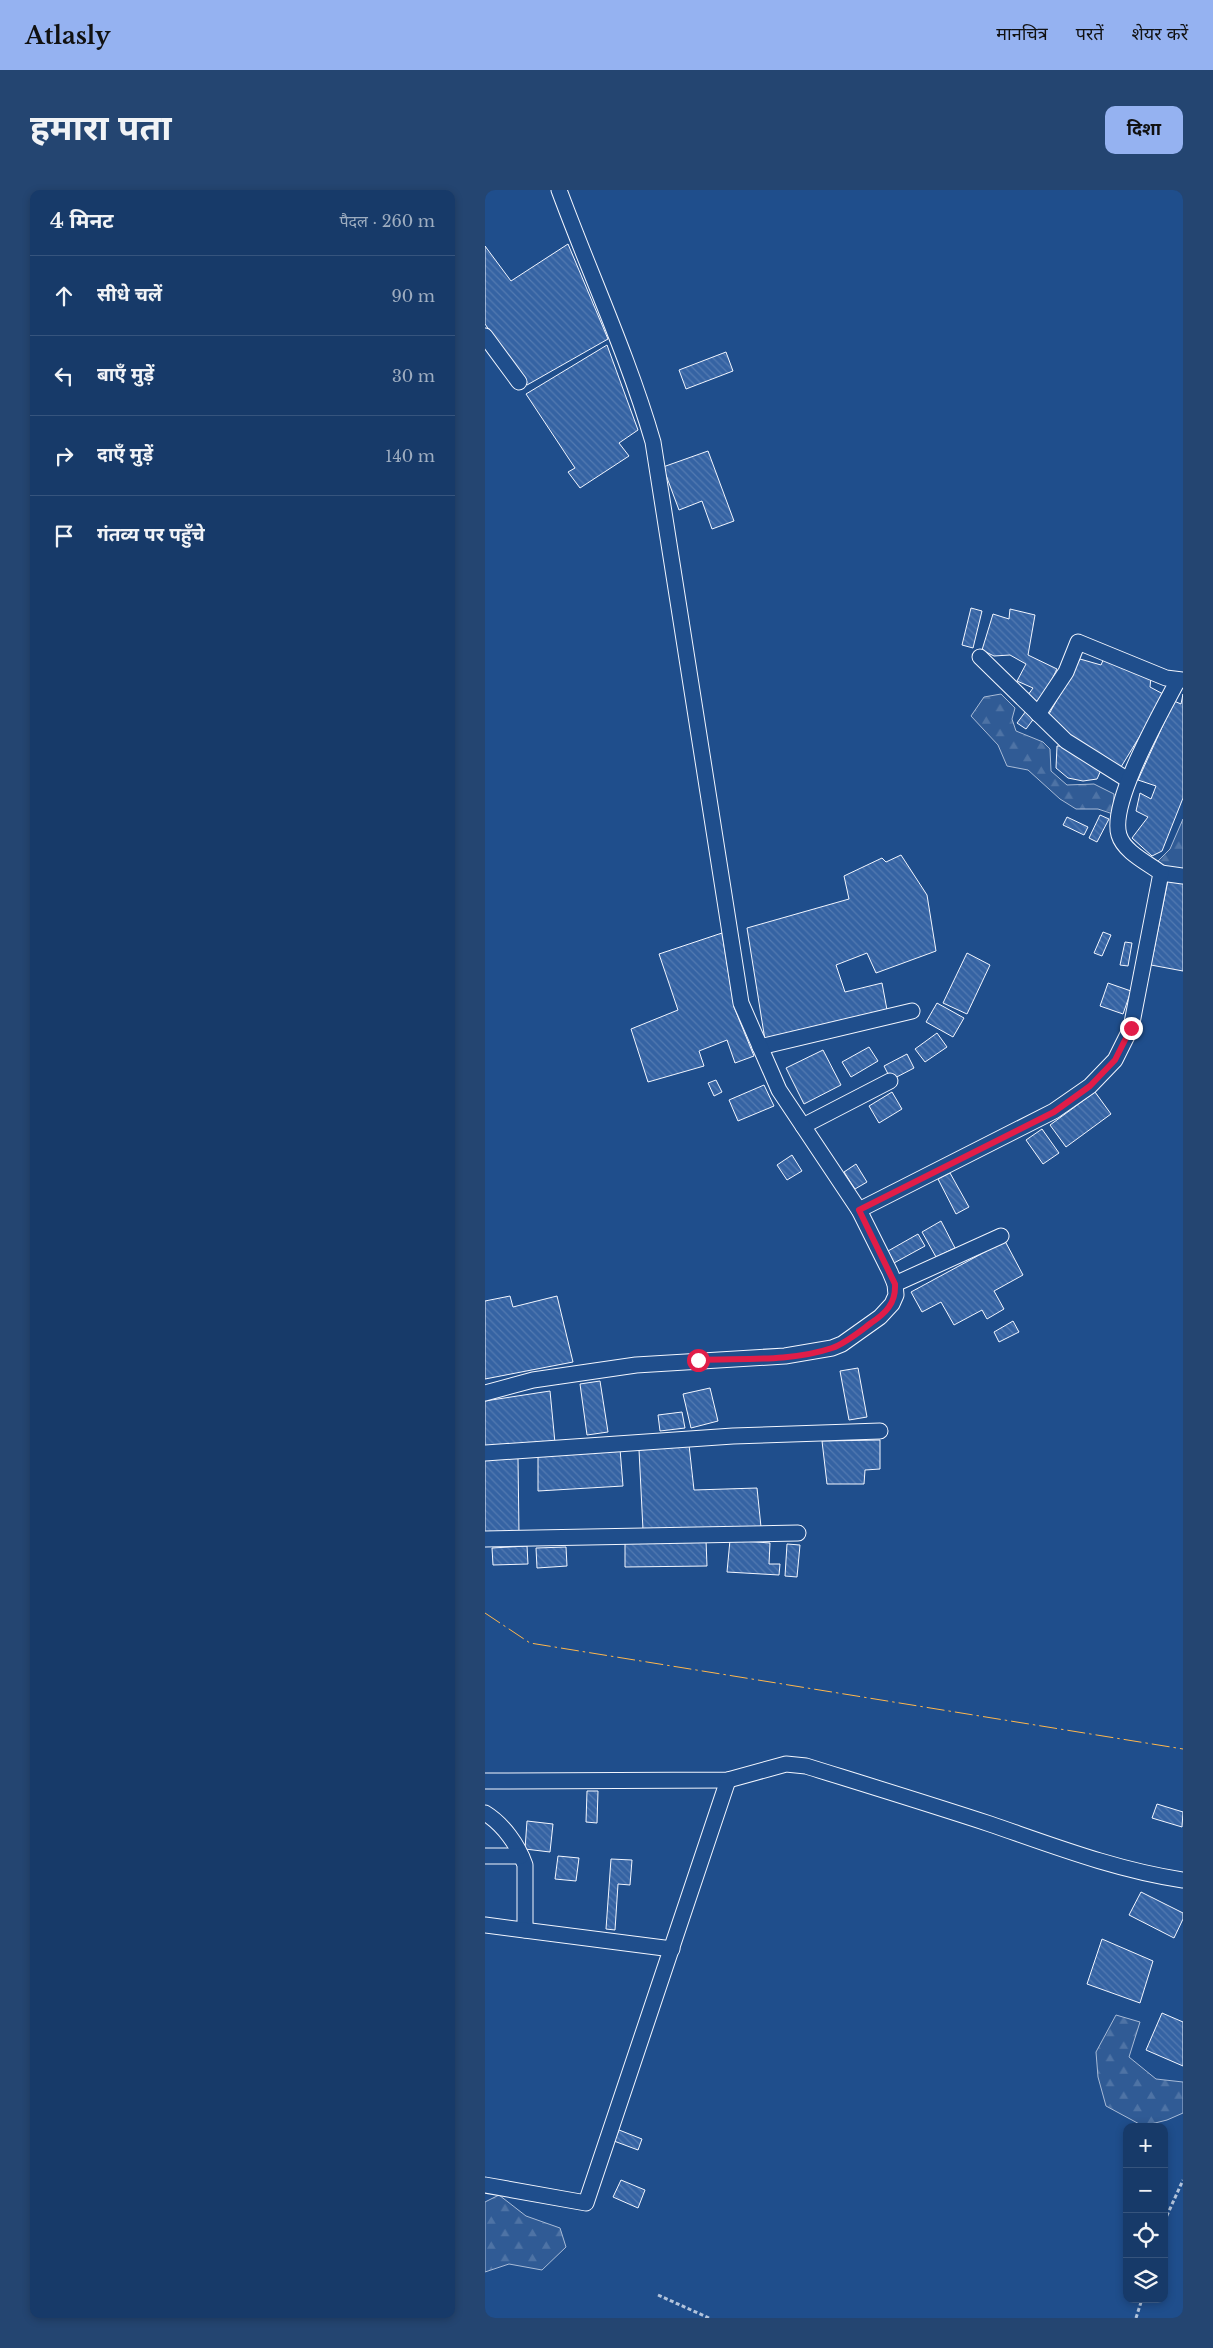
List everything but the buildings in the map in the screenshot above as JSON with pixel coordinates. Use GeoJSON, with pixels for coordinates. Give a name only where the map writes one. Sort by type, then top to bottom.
{"type":"FeatureCollection","features":[{"type":"Feature","properties":{"kind":"street"},"geometry":{"type":"LineString","coordinates":[[485,1393],[533,1380],[636,1365],[785,1356],[832,1348],[842,1344],[880,1317],[892,1304],[896,1295],[895,1284],[859,1210],[779,1090],[741,1003],[653,442],[613,324],[592,278],[559,190]]}},
{"type":"Feature","properties":{"kind":"street"},"geometry":{"type":"LineString","coordinates":[[485,336],[519,382]]}},
{"type":"Feature","properties":{"kind":"street"},"geometry":{"type":"LineString","coordinates":[[1038,714],[1066,672],[1077,642],[1166,678],[1181,680],[1128,780],[1121,813],[1119,835],[1125,846],[1161,873],[1183,876]]}},
{"type":"Feature","properties":{"kind":"street"},"geometry":{"type":"LineString","coordinates":[[980,657],[1071,744],[1128,780]]}},
{"type":"Feature","properties":{"kind":"street"},"geometry":{"type":"LineString","coordinates":[[859,1210],[1054,1112],[1090,1086],[1115,1060],[1131,1028],[1161,873]]}},
{"type":"Feature","properties":{"kind":"street"},"geometry":{"type":"LineString","coordinates":[[760,1046],[912,1011]]}},
{"type":"Feature","properties":{"kind":"street"},"geometry":{"type":"LineString","coordinates":[[803,1126],[889,1081]]}},
{"type":"Feature","properties":{"kind":"street"},"geometry":{"type":"LineString","coordinates":[[895,1284],[1001,1236]]}},
{"type":"Feature","properties":{"kind":"street"},"geometry":{"type":"LineString","coordinates":[[485,1453],[733,1436],[880,1431]]}},
{"type":"Feature","properties":{"kind":"street"},"geometry":{"type":"LineString","coordinates":[[485,1539],[798,1533]]}},
{"type":"Feature","properties":{"kind":"street"},"geometry":{"type":"LineString","coordinates":[[485,1781],[728,1780],[786,1764],[806,1766],[962,1815],[1108,1864],[1142,1874],[1183,1880]]}},
{"type":"Feature","properties":{"kind":"street"},"geometry":{"type":"LineString","coordinates":[[485,2185],[586,2203],[728,1780]]}},
{"type":"Feature","properties":{"kind":"street"},"geometry":{"type":"LineString","coordinates":[[485,1813],[499,1823],[525,1865],[525,1930]]}},
{"type":"Feature","properties":{"kind":"street"},"geometry":{"type":"LineString","coordinates":[[485,1856],[521,1856]]}},
{"type":"Feature","properties":{"kind":"street"},"geometry":{"type":"LineString","coordinates":[[485,1925],[672,1948]]}},
{"type":"Feature","properties":{"kind":"path"},"geometry":{"type":"LineString","coordinates":[[1168,2213],[1183,2180]]}},
{"type":"Feature","properties":{"kind":"path"},"geometry":{"type":"LineString","coordinates":[[658,2295],[709,2318]]}},
{"type":"Feature","properties":{"kind":"path"},"geometry":{"type":"LineString","coordinates":[[1136,2318],[1141,2303]]}},
{"type":"Feature","properties":{"kind":"green space"},"geometry":{"type":"Polygon","coordinates":[[[1001,694],[1015,708],[1012,719],[1016,731],[1043,742],[1050,749],[1051,771],[1067,785],[1094,784],[1114,794],[1113,814],[1098,809],[1076,809],[1060,799],[1028,770],[1007,766],[998,745],[971,716],[984,697],[1001,694]]]}},
{"type":"Feature","properties":{"kind":"green space"},"geometry":{"type":"Polygon","coordinates":[[[1183,819],[1183,871],[1168,869],[1158,861],[1170,849],[1183,819]]]}},
{"type":"Feature","properties":{"kind":"green space"},"geometry":{"type":"Polygon","coordinates":[[[1116,2015],[1140,2022],[1129,2057],[1156,2079],[1183,2082],[1183,2113],[1155,2123],[1137,2123],[1106,2106],[1098,2077],[1096,2052],[1116,2015]]]}},
{"type":"Feature","properties":{"kind":"green space"},"geometry":{"type":"Polygon","coordinates":[[[499,2195],[526,2216],[560,2228],[566,2247],[542,2270],[509,2264],[485,2272],[485,2202],[499,2195]]]}},
{"type":"Feature","properties":{"kind":"power"},"geometry":{"type":"LineString","coordinates":[[485,1613],[530,1643],[1183,1749]]}},
{"type":"Feature","properties":{"kind":"route"},"geometry":{"type":"LineString","coordinates":[[698,1360],[785,1356],[806,1354],[832,1348],[842,1344],[880,1317],[892,1304],[896,1295],[895,1284],[859,1210],[1054,1112],[1090,1086],[1115,1060],[1131,1028]]}}]}
